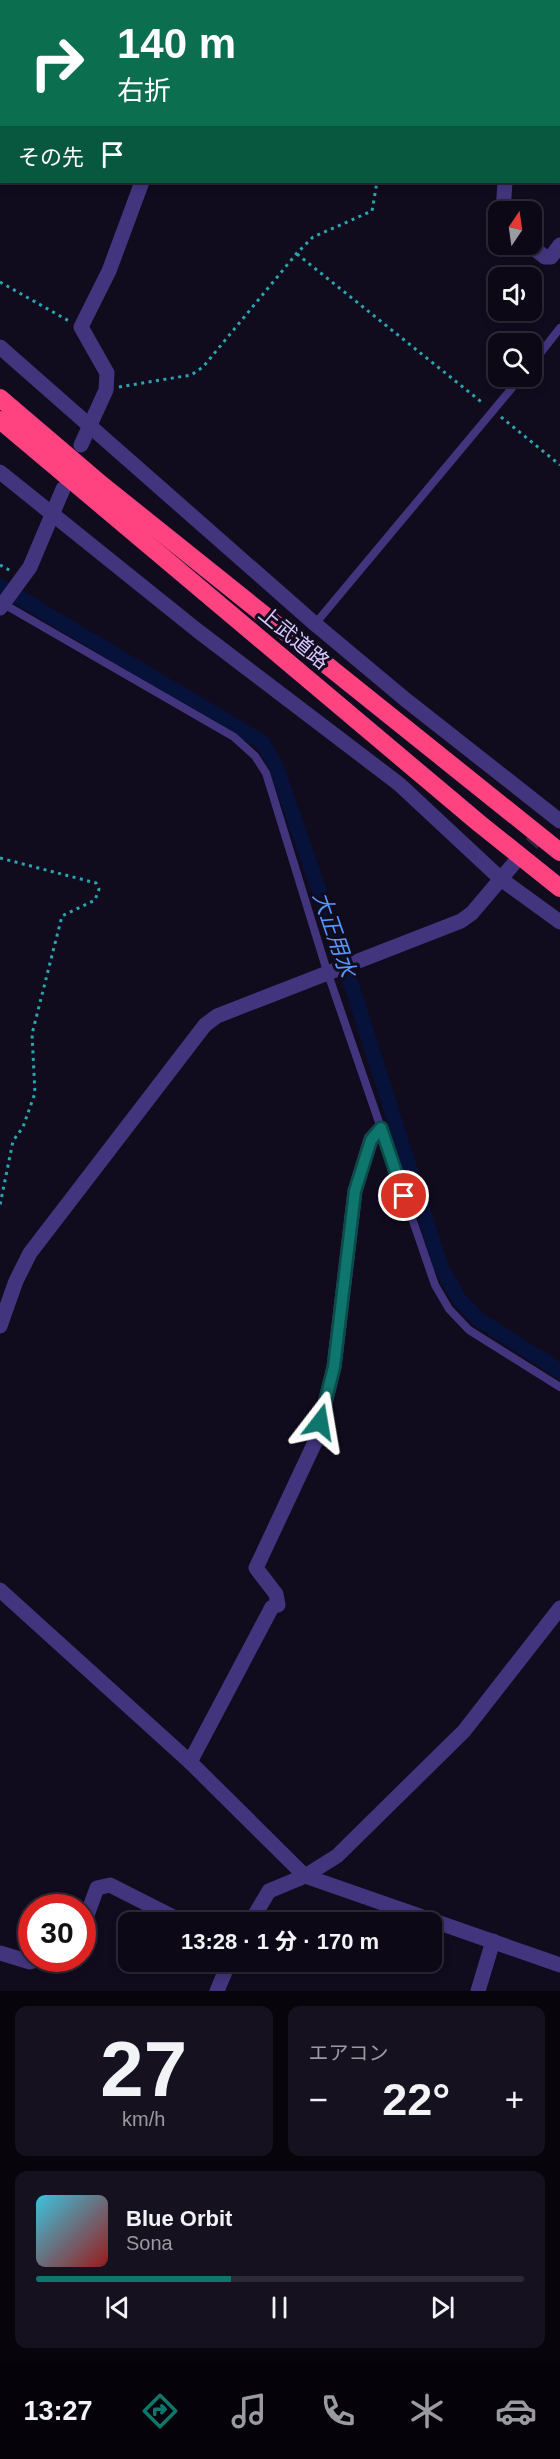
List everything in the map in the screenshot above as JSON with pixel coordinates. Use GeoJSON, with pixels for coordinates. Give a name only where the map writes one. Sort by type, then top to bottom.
{"type":"FeatureCollection","features":[{"type":"Feature","properties":{"kind":"highway","name":"上武道路"},"geometry":{"type":"LineString","coordinates":[[0,398],[111,492],[560,852]]}},
{"type":"Feature","properties":{"kind":"highway","name":"上武道路"},"geometry":{"type":"LineString","coordinates":[[0,420],[471,816],[560,888]]}},
{"type":"Feature","properties":{"kind":"street"},"geometry":{"type":"LineString","coordinates":[[81,445],[106,390],[107,374],[81,327],[109,271],[142,183]]}},
{"type":"Feature","properties":{"kind":"street"},"geometry":{"type":"LineString","coordinates":[[504,201],[505,183]]}},
{"type":"Feature","properties":{"kind":"street"},"geometry":{"type":"LineString","coordinates":[[542,255],[551,257],[560,245]]}},
{"type":"Feature","properties":{"kind":"street"},"geometry":{"type":"LineString","coordinates":[[0,347],[315,624],[555,819]]}},
{"type":"Feature","properties":{"kind":"street"},"geometry":{"type":"LineString","coordinates":[[0,472],[198,632],[399,784],[502,880],[560,922]]}},
{"type":"Feature","properties":{"kind":"street"},"geometry":{"type":"LineString","coordinates":[[3,604],[30,567],[63,489]]}},
{"type":"Feature","properties":{"kind":"street"},"geometry":{"type":"LineString","coordinates":[[0,1326],[30,1253],[205,1025],[217,1016],[461,921],[472,913],[516,861]]}},
{"type":"Feature","properties":{"kind":"street"},"geometry":{"type":"LineString","coordinates":[[190,1762],[272,1607],[278,1605],[276,1594],[256,1568],[316,1440],[334,1367],[355,1191],[371,1140],[381,1128]]}},
{"type":"Feature","properties":{"kind":"street"},"geometry":{"type":"LineString","coordinates":[[0,1590],[190,1762],[305,1876],[560,1965]]}},
{"type":"Feature","properties":{"kind":"street"},"geometry":{"type":"LineString","coordinates":[[257,1912],[269,1891],[305,1876],[337,1856],[464,1731],[560,1608]]}},
{"type":"Feature","properties":{"kind":"street"},"geometry":{"type":"LineString","coordinates":[[95,1894],[97,1888],[110,1885],[163,1912]]}},
{"type":"Feature","properties":{"kind":"street"},"geometry":{"type":"LineString","coordinates":[[478,1991],[493,1941]]}},
{"type":"Feature","properties":{"kind":"street"},"geometry":{"type":"LineString","coordinates":[[0,1953],[18,1958]]}},
{"type":"Feature","properties":{"kind":"street"},"geometry":{"type":"LineString","coordinates":[[217,1991],[225,1972]]}},
{"type":"Feature","properties":{"kind":"lane"},"geometry":{"type":"LineString","coordinates":[[542,351],[560,328]]}},
{"type":"Feature","properties":{"kind":"lane"},"geometry":{"type":"LineString","coordinates":[[315,624],[513,387]]}},
{"type":"Feature","properties":{"kind":"lane"},"geometry":{"type":"LineString","coordinates":[[3,604],[234,737],[255,756],[266,773],[431,1275],[449,1309],[469,1330],[560,1388]]}},
{"type":"Feature","properties":{"kind":"path"},"geometry":{"type":"LineString","coordinates":[[106,390],[185,377],[203,367],[313,237],[372,211],[377,183]]}},
{"type":"Feature","properties":{"kind":"path"},"geometry":{"type":"LineString","coordinates":[[297,254],[560,465]]}},
{"type":"Feature","properties":{"kind":"path"},"geometry":{"type":"LineString","coordinates":[[0,282],[81,327]]}},
{"type":"Feature","properties":{"kind":"path"},"geometry":{"type":"LineString","coordinates":[[0,858],[96,883],[99,889],[95,900],[62,916],[32,1034],[35,1093],[23,1127],[13,1141],[0,1205]]}},
{"type":"Feature","properties":{"kind":"waterway","name":"大正用水"},"geometry":{"type":"LineString","coordinates":[[0,586],[262,742],[276,766],[350,980],[441,1267],[459,1299],[478,1319],[560,1371]]}},
{"type":"Feature","properties":{"kind":"tunnel"},"geometry":{"type":"LineString","coordinates":[[516,861],[546,828]]}},
{"type":"Feature","properties":{"kind":"route"},"geometry":{"type":"LineString","coordinates":[[320,1422],[334,1367],[355,1191],[371,1140],[381,1128],[404,1196]]}}]}
